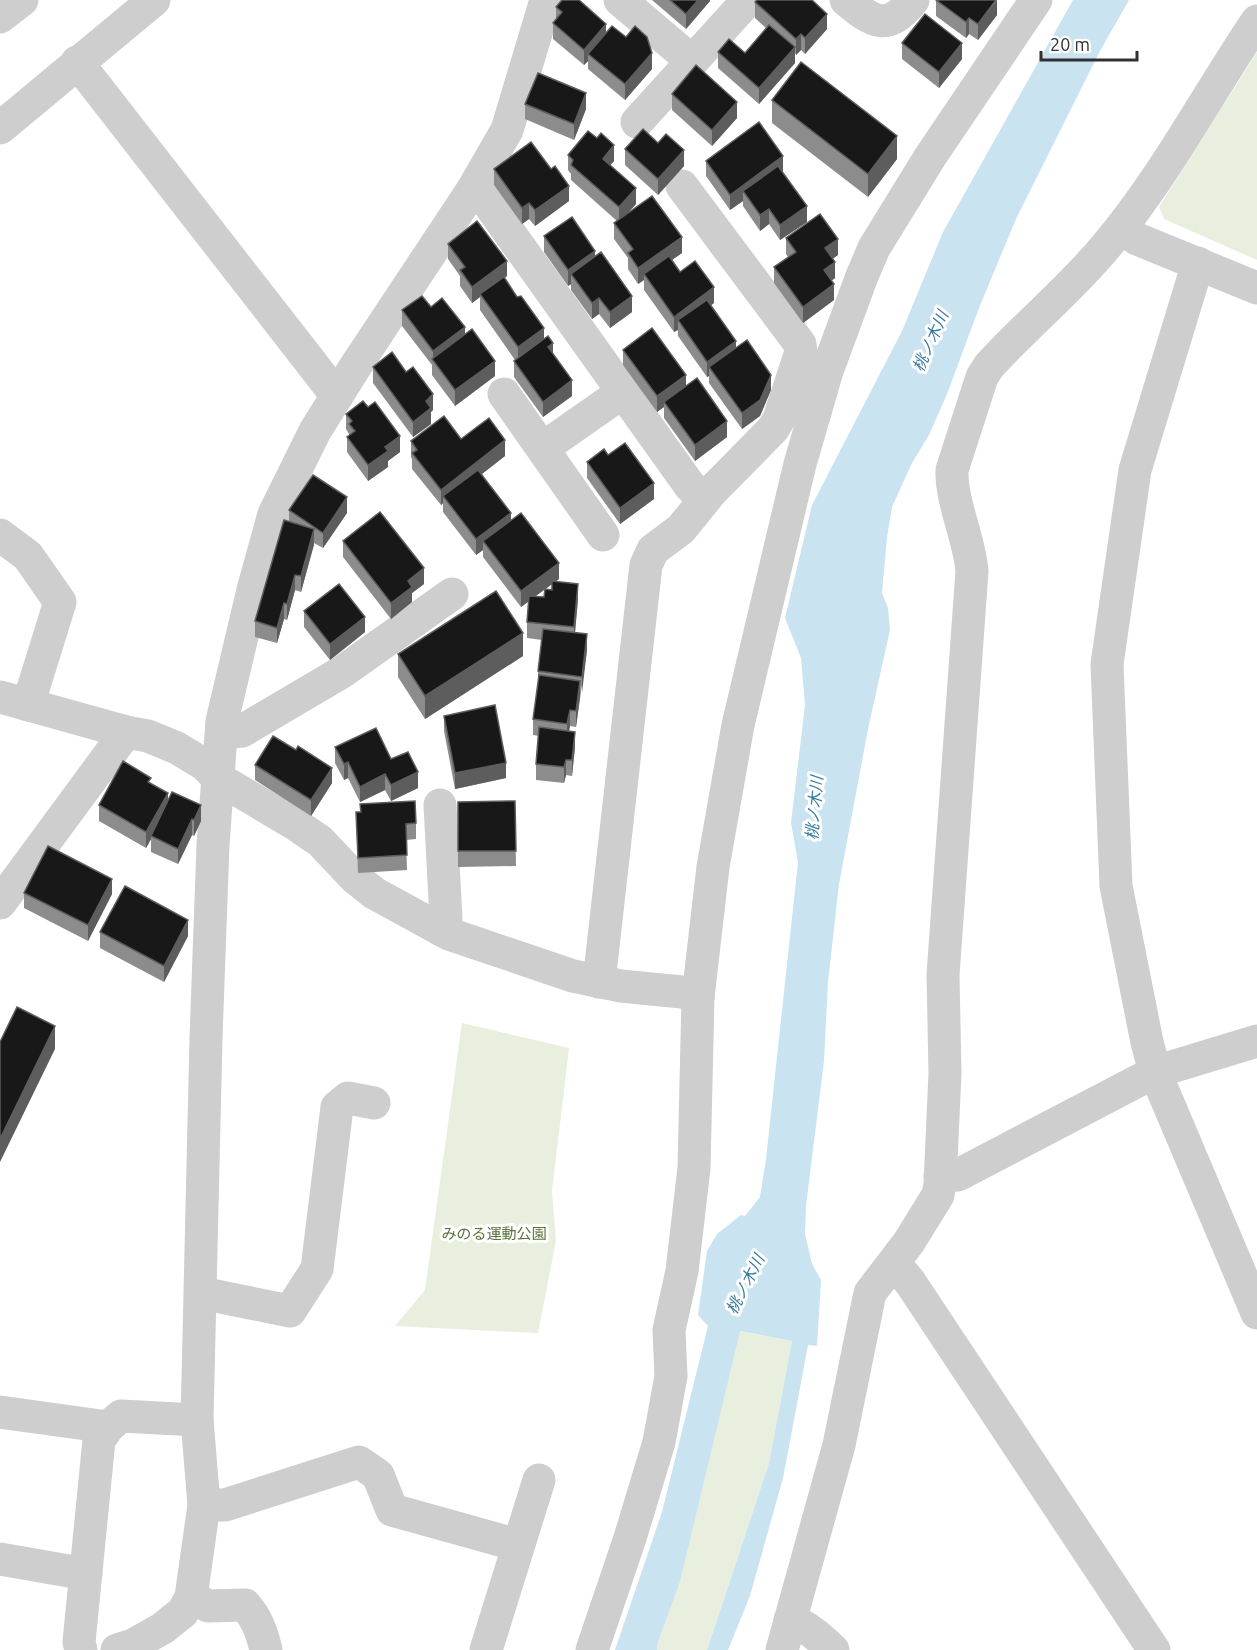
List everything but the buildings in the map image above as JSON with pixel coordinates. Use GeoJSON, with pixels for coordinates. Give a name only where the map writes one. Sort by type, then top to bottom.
{"type":"FeatureCollection","features":[{"type":"Feature","properties":{"kind":"street"},"geometry":{"type":"LineString","coordinates":[[0,17],[22,0]]}},
{"type":"Feature","properties":{"kind":"street"},"geometry":{"type":"LineString","coordinates":[[117,1650],[133,1645],[163,1628],[183,1612],[191,1597],[204,1505],[197,1420],[213,845],[222,720],[252,591],[274,513],[315,431],[472,189],[507,130],[546,0]]}},
{"type":"Feature","properties":{"kind":"street"},"geometry":{"type":"LineString","coordinates":[[620,0],[692,61]]}},
{"type":"Feature","properties":{"kind":"street"},"geometry":{"type":"LineString","coordinates":[[637,122],[748,0]]}},
{"type":"Feature","properties":{"kind":"street"},"geometry":{"type":"LineString","coordinates":[[846,0],[866,16],[882,21],[898,17],[913,0]]}},
{"type":"Feature","properties":{"kind":"street"},"geometry":{"type":"LineString","coordinates":[[592,1650],[630,1538],[659,1442],[671,1376],[669,1330],[683,1260],[694,1168],[698,997],[713,867],[738,725],[800,464],[827,371],[874,248],[930,157],[1036,0]]}},
{"type":"Feature","properties":{"kind":"street"},"geometry":{"type":"LineString","coordinates":[[0,128],[141,4]]}},
{"type":"Feature","properties":{"kind":"street"},"geometry":{"type":"LineString","coordinates":[[833,1650],[816,1633],[786,1635],[839,1444],[870,1293],[894,1263],[938,1195],[940,1176],[945,1073],[944,975],[972,571],[966,537],[952,485],[952,470],[982,377],[989,366],[1073,284],[1120,228],[1196,118],[1257,21]]}},
{"type":"Feature","properties":{"kind":"street"},"geometry":{"type":"LineString","coordinates":[[77,62],[337,396]]}},
{"type":"Feature","properties":{"kind":"street"},"geometry":{"type":"LineString","coordinates":[[600,982],[646,565],[653,550],[681,529],[705,500],[773,429],[779,419],[801,352],[800,344],[682,186]]}},
{"type":"Feature","properties":{"kind":"street"},"geometry":{"type":"LineString","coordinates":[[472,189],[486,200],[690,486],[705,500]]}},
{"type":"Feature","properties":{"kind":"street"},"geometry":{"type":"LineString","coordinates":[[1120,228],[1137,239],[1257,288]]}},
{"type":"Feature","properties":{"kind":"street"},"geometry":{"type":"LineString","coordinates":[[1198,263],[1135,470],[1107,664],[1116,886],[1155,1072],[1257,1313]]}},
{"type":"Feature","properties":{"kind":"street"},"geometry":{"type":"LineString","coordinates":[[543,448],[623,392]]}},
{"type":"Feature","properties":{"kind":"street"},"geometry":{"type":"LineString","coordinates":[[504,394],[603,535]]}},
{"type":"Feature","properties":{"kind":"street"},"geometry":{"type":"LineString","coordinates":[[0,535],[28,556],[60,602],[14,701],[126,732],[147,735],[177,748],[206,765],[219,780],[320,841],[354,877],[374,893],[441,930],[487,948],[573,976],[600,982],[692,993],[698,997]]}},
{"type":"Feature","properties":{"kind":"street"},"geometry":{"type":"LineString","coordinates":[[222,734],[242,731],[342,672],[452,594]]}},
{"type":"Feature","properties":{"kind":"street"},"geometry":{"type":"LineString","coordinates":[[0,903],[126,732]]}},
{"type":"Feature","properties":{"kind":"street"},"geometry":{"type":"LineString","coordinates":[[440,805],[446,919],[441,930]]}},
{"type":"Feature","properties":{"kind":"street"},"geometry":{"type":"LineString","coordinates":[[940,1176],[958,1175],[1155,1072],[1257,1041]]}},
{"type":"Feature","properties":{"kind":"street"},"geometry":{"type":"LineString","coordinates":[[201,1293],[290,1311],[317,1269],[337,1107],[348,1098],[374,1103]]}},
{"type":"Feature","properties":{"kind":"street"},"geometry":{"type":"LineString","coordinates":[[894,1263],[910,1282],[1154,1650]]}},
{"type":"Feature","properties":{"kind":"street"},"geometry":{"type":"LineString","coordinates":[[0,1412],[108,1427]]}},
{"type":"Feature","properties":{"kind":"street"},"geometry":{"type":"LineString","coordinates":[[81,1650],[79,1642],[99,1440],[108,1427],[121,1416],[197,1420]]}},
{"type":"Feature","properties":{"kind":"street"},"geometry":{"type":"LineString","coordinates":[[204,1505],[225,1505],[359,1462],[378,1475],[392,1510],[519,1545]]}},
{"type":"Feature","properties":{"kind":"street"},"geometry":{"type":"LineString","coordinates":[[486,1650],[539,1480]]}},
{"type":"Feature","properties":{"kind":"street"},"geometry":{"type":"LineString","coordinates":[[0,1559],[86,1574]]}},
{"type":"Feature","properties":{"kind":"street"},"geometry":{"type":"LineString","coordinates":[[191,1597],[208,1606],[245,1605],[253,1613],[262,1633],[266,1650]]}},
{"type":"Feature","properties":{"kind":"green space"},"geometry":{"type":"Polygon","coordinates":[[[1257,52],[1257,260],[1164,219],[1159,207],[1257,52]]]}},
{"type":"Feature","properties":{"kind":"green space","name":"みのる運動公園"},"geometry":{"type":"Polygon","coordinates":[[[462,1023],[569,1048],[552,1191],[556,1241],[538,1333],[395,1326],[425,1290],[462,1023]]]}},
{"type":"Feature","properties":{"kind":"green space"},"geometry":{"type":"Polygon","coordinates":[[[739,1331],[792,1341],[769,1463],[707,1650],[657,1650],[680,1582],[739,1331]]]}},
{"type":"Feature","properties":{"kind":"water","name":"桃ノ木川"},"geometry":{"type":"Polygon","coordinates":[[[1073,0],[1129,0],[1100,51],[1016,219],[947,394],[892,507],[882,593],[888,608],[890,630],[868,729],[839,884],[828,982],[824,1061],[806,1206],[805,1234],[812,1264],[821,1280],[817,1346],[808,1345],[783,1478],[750,1596],[728,1650],[707,1650],[769,1463],[792,1341],[740,1331],[680,1582],[657,1650],[615,1650],[662,1512],[708,1326],[698,1315],[707,1251],[717,1234],[741,1215],[745,1216],[760,1197],[798,862],[791,823],[805,705],[801,658],[785,618],[812,505],[902,331],[943,232],[1073,0]]]}}]}
